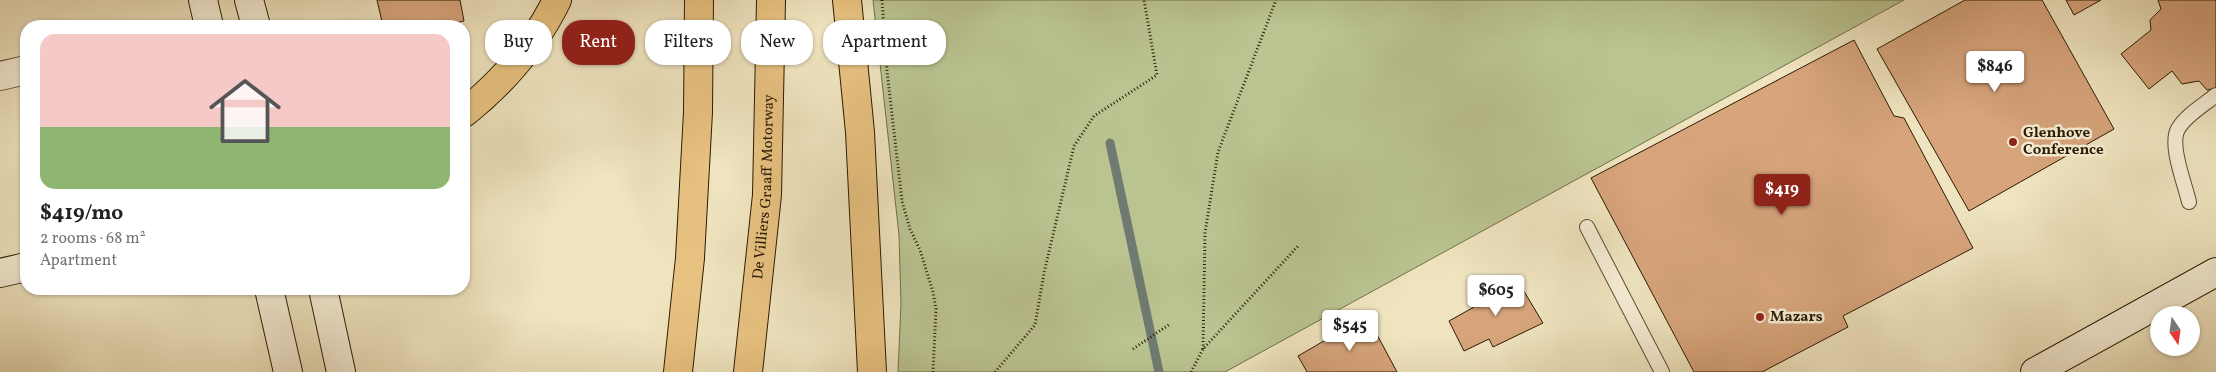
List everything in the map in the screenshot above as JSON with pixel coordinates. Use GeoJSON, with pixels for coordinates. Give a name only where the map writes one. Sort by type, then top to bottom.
{"type":"FeatureCollection","features":[{"type":"Feature","properties":{"kind":"highway"},"geometry":{"type":"LineString","coordinates":[[470,108],[507,75],[541,30],[556,0]]}},
{"type":"Feature","properties":{"kind":"highway"},"geometry":{"type":"LineString","coordinates":[[678,372],[690,258],[698,112],[699,0]]}},
{"type":"Feature","properties":{"kind":"highway","name":"De Villiers Graaff Motorway"},"geometry":{"type":"LineString","coordinates":[[748,372],[767,195],[771,0]]}},
{"type":"Feature","properties":{"kind":"highway"},"geometry":{"type":"LineString","coordinates":[[848,0],[860,132],[872,372]]}},
{"type":"Feature","properties":{"kind":"main road"},"geometry":{"type":"LineString","coordinates":[[203,0],[208,20]]}},
{"type":"Feature","properties":{"kind":"main road"},"geometry":{"type":"LineString","coordinates":[[249,0],[254,20]]}},
{"type":"Feature","properties":{"kind":"main road"},"geometry":{"type":"LineString","coordinates":[[0,76],[20,71]]}},
{"type":"Feature","properties":{"kind":"main road"},"geometry":{"type":"LineString","coordinates":[[0,273],[20,269]]}},
{"type":"Feature","properties":{"kind":"main road"},"geometry":{"type":"LineString","coordinates":[[2034,372],[2216,272]]}},
{"type":"Feature","properties":{"kind":"main road"},"geometry":{"type":"LineString","coordinates":[[270,295],[288,372]]}},
{"type":"Feature","properties":{"kind":"main road"},"geometry":{"type":"LineString","coordinates":[[324,295],[341,372]]}},
{"type":"Feature","properties":{"kind":"lane"},"geometry":{"type":"LineString","coordinates":[[2189,202],[2174,141],[2177,130],[2187,118],[2216,95]]}},
{"type":"Feature","properties":{"kind":"lane"},"geometry":{"type":"LineString","coordinates":[[1587,227],[1662,372]]}},
{"type":"Feature","properties":{"kind":"path"},"geometry":{"type":"LineString","coordinates":[[882,0],[887,71],[902,201],[910,229],[920,250],[936,309],[932,372]]}},
{"type":"Feature","properties":{"kind":"path"},"geometry":{"type":"LineString","coordinates":[[995,372],[1035,325],[1044,273],[1074,146],[1094,116],[1157,75],[1144,0]]}},
{"type":"Feature","properties":{"kind":"path"},"geometry":{"type":"LineString","coordinates":[[1204,349],[1206,233],[1218,152],[1276,0]]}},
{"type":"Feature","properties":{"kind":"path"},"geometry":{"type":"LineString","coordinates":[[1191,372],[1204,349],[1299,245]]}},
{"type":"Feature","properties":{"kind":"path"},"geometry":{"type":"LineString","coordinates":[[1133,349],[1170,324]]}},
{"type":"Feature","properties":{"kind":"green space"},"geometry":{"type":"Polygon","coordinates":[[[873,0],[1904,0],[1225,372],[898,372],[901,304],[899,235],[880,65],[946,65],[946,20],[875,20],[873,0]]]}},
{"type":"Feature","properties":{"kind":"building"},"geometry":{"type":"Polygon","coordinates":[[[377,0],[460,0],[464,20],[382,20],[377,0]]]}},
{"type":"Feature","properties":{"kind":"building"},"geometry":{"type":"Polygon","coordinates":[[[1965,0],[2042,0],[2114,129],[1969,211],[1877,49],[1965,0]]]}},
{"type":"Feature","properties":{"kind":"building"},"geometry":{"type":"Polygon","coordinates":[[[2066,0],[2101,0],[2074,15],[2066,0]]]}},
{"type":"Feature","properties":{"kind":"building"},"geometry":{"type":"Polygon","coordinates":[[[2158,0],[2216,0],[2216,88],[2207,90],[2199,81],[2182,84],[2172,71],[2149,89],[2121,54],[2151,30],[2150,20],[2161,9],[2158,0]]]}},
{"type":"Feature","properties":{"kind":"building"},"geometry":{"type":"Polygon","coordinates":[[[1854,40],[1894,116],[1904,118],[1973,248],[1843,316],[1848,327],[1762,372],[1694,372],[1591,178],[1854,40]]]}},
{"type":"Feature","properties":{"kind":"building"},"geometry":{"type":"Polygon","coordinates":[[[1516,278],[1543,323],[1493,347],[1489,339],[1464,351],[1449,321],[1474,307],[1470,300],[1516,278]]]}},
{"type":"Feature","properties":{"kind":"building"},"geometry":{"type":"Polygon","coordinates":[[[1367,316],[1397,372],[1307,372],[1298,356],[1367,316]]]}},
{"type":"Feature","properties":{"kind":"waterway"},"geometry":{"type":"LineString","coordinates":[[1110,143],[1159,372]]}},
{"type":"Feature","properties":{"kind":"place","name":"Glenhove Conference"},"geometry":{"type":"Point","coordinates":[2013,142]}},
{"type":"Feature","properties":{"kind":"place","name":"Mazars"},"geometry":{"type":"Point","coordinates":[1760,317]}}]}
